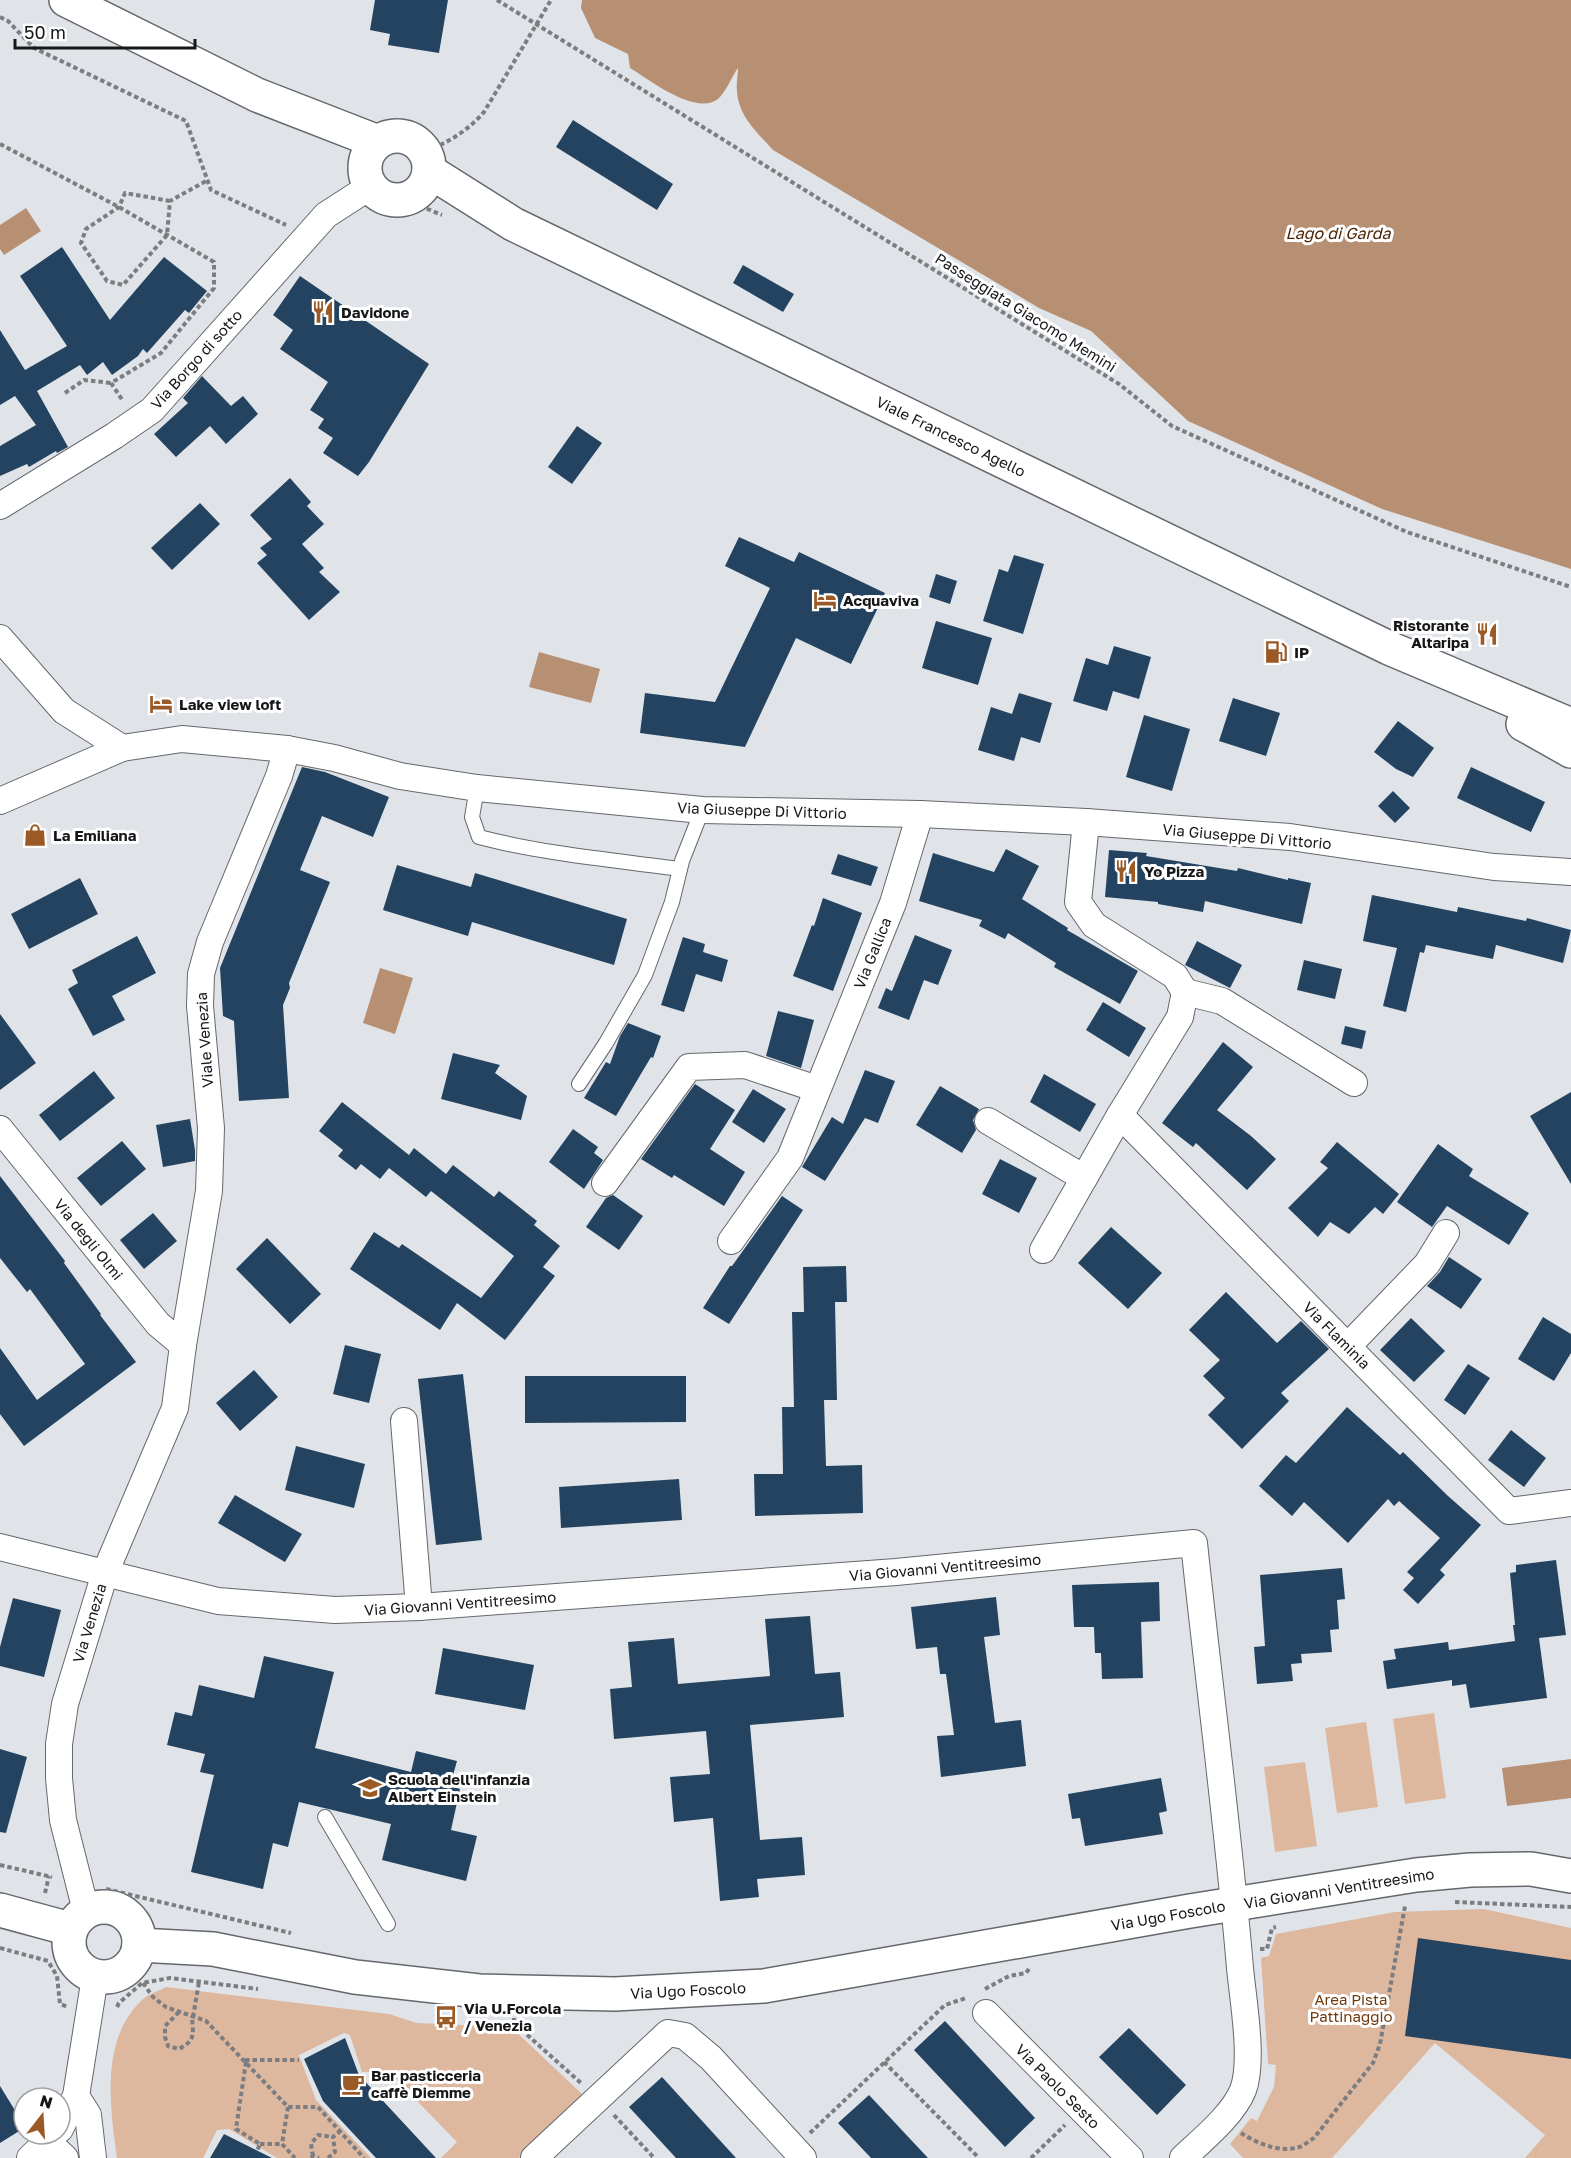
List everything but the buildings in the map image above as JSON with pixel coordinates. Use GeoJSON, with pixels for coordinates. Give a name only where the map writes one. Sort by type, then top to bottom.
{"type":"FeatureCollection","features":[{"type":"Feature","properties":{"kind":"main road"},"geometry":{"type":"LineString","coordinates":[[66,0],[257,95],[373,177]]}},
{"type":"Feature","properties":{"kind":"main road"},"geometry":{"type":"LineString","coordinates":[[387,137],[408,137],[424,150],[428,160],[427,170],[410,198],[388,199],[378,194],[373,177],[387,137]]}},
{"type":"Feature","properties":{"kind":"main road","name":"Viale Francesco Agello"},"geometry":{"type":"LineString","coordinates":[[427,170],[513,224],[1389,648],[1571,725]]}},
{"type":"Feature","properties":{"kind":"main road","name":"Viale Francesco Agello"},"geometry":{"type":"LineString","coordinates":[[1389,648],[1571,752]]}},
{"type":"Feature","properties":{"kind":"main road","name":"Via Giovanni Ventitreesimo"},"geometry":{"type":"LineString","coordinates":[[1234,1904],[1448,1872],[1531,1869],[1571,1876]]}},
{"type":"Feature","properties":{"kind":"main road","name":"Via Ugo Foscolo"},"geometry":{"type":"LineString","coordinates":[[139,1945],[213,1948],[355,1977],[479,1991],[615,1994],[764,1986],[1234,1904]]}},
{"type":"Feature","properties":{"kind":"main road"},"geometry":{"type":"LineString","coordinates":[[0,1910],[96,1907],[118,1910],[134,1924],[138,1934],[139,1945],[132,1964],[124,1971],[115,1976],[94,1977],[83,1972],[75,1963],[69,1953],[68,1941],[78,1908]]}},
{"type":"Feature","properties":{"kind":"street","name":"Via Borgo di sotto"},"geometry":{"type":"LineString","coordinates":[[0,506],[152,410],[326,214],[373,177]]}},
{"type":"Feature","properties":{"kind":"street"},"geometry":{"type":"LineString","coordinates":[[0,638],[64,711],[122,748]]}},
{"type":"Feature","properties":{"kind":"street","name":"Via Giuseppe Di Vittorio"},"geometry":{"type":"LineString","coordinates":[[0,801],[122,748],[182,739],[287,749],[334,758],[400,776],[477,788],[702,810],[920,814],[1086,822],[1290,837],[1494,867],[1571,872]]}},
{"type":"Feature","properties":{"kind":"street","name":"Viale Venezia"},"geometry":{"type":"LineString","coordinates":[[183,1345],[210,1191],[211,1128],[200,1006],[201,974],[210,942],[279,776],[287,749]]}},
{"type":"Feature","properties":{"kind":"street","name":"Via Gallica"},"geometry":{"type":"LineString","coordinates":[[731,1241],[790,1158],[893,903],[920,814]]}},
{"type":"Feature","properties":{"kind":"street"},"geometry":{"type":"LineString","coordinates":[[1043,1250],[1120,1115],[1180,1017],[1185,992],[1175,976],[1094,925],[1078,902],[1086,822]]}},
{"type":"Feature","properties":{"kind":"street"},"geometry":{"type":"LineString","coordinates":[[1185,992],[1222,1001],[1354,1083]]}},
{"type":"Feature","properties":{"kind":"street"},"geometry":{"type":"LineString","coordinates":[[605,1183],[689,1066],[745,1065],[817,1089]]}},
{"type":"Feature","properties":{"kind":"street","name":"Via Flaminia"},"geometry":{"type":"LineString","coordinates":[[1120,1115],[1509,1511],[1571,1503]]}},
{"type":"Feature","properties":{"kind":"street"},"geometry":{"type":"LineString","coordinates":[[988,1121],[1084,1178]]}},
{"type":"Feature","properties":{"kind":"street","name":"Via degli Olmi"},"geometry":{"type":"LineString","coordinates":[[0,1129],[158,1324],[183,1345]]}},
{"type":"Feature","properties":{"kind":"street"},"geometry":{"type":"LineString","coordinates":[[1348,1346],[1427,1264],[1446,1233]]}},
{"type":"Feature","properties":{"kind":"street","name":"Via Venezia"},"geometry":{"type":"LineString","coordinates":[[78,1908],[63,1820],[59,1778],[59,1744],[65,1704],[105,1573],[175,1408],[183,1345]]}},
{"type":"Feature","properties":{"kind":"street"},"geometry":{"type":"LineString","coordinates":[[404,1421],[419,1607]]}},
{"type":"Feature","properties":{"kind":"street","name":"Via Giovanni Ventitreesimo"},"geometry":{"type":"LineString","coordinates":[[0,1547],[218,1601],[335,1610],[419,1607],[896,1572],[1194,1543],[1234,1904]]}},
{"type":"Feature","properties":{"kind":"street"},"geometry":{"type":"LineString","coordinates":[[1183,2158],[1221,2120],[1242,2091],[1246,2073],[1246,2040],[1234,1904]]}},
{"type":"Feature","properties":{"kind":"street"},"geometry":{"type":"LineString","coordinates":[[72,2104],[76,2096],[94,1977]]}},
{"type":"Feature","properties":{"kind":"street","name":"Via Paolo Sesto"},"geometry":{"type":"LineString","coordinates":[[977,2005],[1130,2158]]}},
{"type":"Feature","properties":{"kind":"street"},"geometry":{"type":"LineString","coordinates":[[534,2158],[668,2034],[685,2036],[711,2058],[799,2153]]}},
{"type":"Feature","properties":{"kind":"street"},"geometry":{"type":"LineString","coordinates":[[76,2096],[88,2115],[93,2158]]}},
{"type":"Feature","properties":{"kind":"lane"},"geometry":{"type":"LineString","coordinates":[[477,788],[472,817],[479,837],[601,859],[681,869]]}},
{"type":"Feature","properties":{"kind":"lane"},"geometry":{"type":"LineString","coordinates":[[579,1084],[606,1043],[645,975],[702,810]]}},
{"type":"Feature","properties":{"kind":"lane"},"geometry":{"type":"LineString","coordinates":[[325,1817],[388,1924]]}},
{"type":"Feature","properties":{"kind":"path","name":"Passeggiata Giacomo Memini"},"geometry":{"type":"LineString","coordinates":[[497,0],[1119,384],[1172,426],[1407,532],[1571,587]]}},
{"type":"Feature","properties":{"kind":"path"},"geometry":{"type":"LineString","coordinates":[[427,170],[484,112],[551,0]]}},
{"type":"Feature","properties":{"kind":"path"},"geometry":{"type":"LineString","coordinates":[[0,16],[9,21],[34,48],[186,121],[212,190],[286,225],[298,221],[313,228]]}},
{"type":"Feature","properties":{"kind":"path"},"geometry":{"type":"LineString","coordinates":[[0,144],[119,207],[213,262],[214,288],[161,353],[111,383],[84,380],[65,393]]}},
{"type":"Feature","properties":{"kind":"path"},"geometry":{"type":"LineString","coordinates":[[373,177],[425,208],[445,216]]}},
{"type":"Feature","properties":{"kind":"path"},"geometry":{"type":"LineString","coordinates":[[170,201],[167,235],[123,285],[107,281],[81,243],[86,229],[119,207],[125,193],[170,201],[208,180]]}},
{"type":"Feature","properties":{"kind":"path"},"geometry":{"type":"LineString","coordinates":[[111,383],[137,420]]}},
{"type":"Feature","properties":{"kind":"path"},"geometry":{"type":"LineString","coordinates":[[0,1865],[78,1908],[297,1935]]}},
{"type":"Feature","properties":{"kind":"path"},"geometry":{"type":"LineString","coordinates":[[1221,2120],[1265,2146],[1283,2148],[1301,2146],[1314,2138],[1373,2063],[1380,2044],[1405,1905]]}},
{"type":"Feature","properties":{"kind":"path"},"geometry":{"type":"LineString","coordinates":[[799,2153],[884,2062],[945,2005],[977,2005],[1009,1976],[1026,1973],[1032,1965]]}},
{"type":"Feature","properties":{"kind":"path"},"geometry":{"type":"LineString","coordinates":[[179,2012],[165,2026],[165,2037],[168,2046],[179,2049],[188,2044],[193,2036],[193,2017],[200,1982]]}},
{"type":"Feature","properties":{"kind":"path"},"geometry":{"type":"LineString","coordinates":[[143,1983],[166,2007],[206,2021],[288,2107],[318,2107],[363,2158]]}},
{"type":"Feature","properties":{"kind":"path"},"geometry":{"type":"LineString","coordinates":[[245,2060],[299,2060]]}},
{"type":"Feature","properties":{"kind":"path"},"geometry":{"type":"LineString","coordinates":[[245,2060],[236,2129],[260,2144],[282,2144],[295,2158]]}},
{"type":"Feature","properties":{"kind":"path"},"geometry":{"type":"LineString","coordinates":[[884,2062],[979,2158]]}},
{"type":"Feature","properties":{"kind":"path"},"geometry":{"type":"LineString","coordinates":[[282,2144],[288,2107]]}},
{"type":"Feature","properties":{"kind":"path"},"geometry":{"type":"LineString","coordinates":[[1031,2158],[1082,2110]]}},
{"type":"Feature","properties":{"kind":"path"},"geometry":{"type":"LineString","coordinates":[[319,2158],[312,2157],[311,2144],[318,2135],[333,2137],[339,2132]]}},
{"type":"Feature","properties":{"kind":"path"},"geometry":{"type":"LineString","coordinates":[[328,2158],[335,2152],[333,2137]]}},
{"type":"Feature","properties":{"kind":"path"},"geometry":{"type":"LineString","coordinates":[[257,2151],[260,2144]]}},
{"type":"Feature","properties":{"kind":"green space"},"geometry":{"type":"Polygon","coordinates":[[[1434,1713],[1446,1798],[1405,1804],[1393,1719],[1434,1713]]]}},
{"type":"Feature","properties":{"kind":"green space"},"geometry":{"type":"Polygon","coordinates":[[[1366,1722],[1378,1807],[1337,1813],[1325,1728],[1366,1722]]]}},
{"type":"Feature","properties":{"kind":"green space"},"geometry":{"type":"Polygon","coordinates":[[[1305,1762],[1317,1846],[1275,1852],[1264,1767],[1305,1762]]]}},
{"type":"Feature","properties":{"kind":"green space","name":"Area Pista Pattinaggio"},"geometry":{"type":"Polygon","coordinates":[[[1484,1909],[1571,1928],[1571,2158],[1525,2158],[1545,2135],[1435,2043],[1332,2158],[1243,2158],[1230,2144],[1251,2118],[1257,2121],[1274,2087],[1276,2065],[1268,2064],[1261,1958],[1269,1956],[1276,1934],[1395,1912],[1484,1909]]]}},
{"type":"Feature","properties":{"kind":"green space"},"geometry":{"type":"Polygon","coordinates":[[[166,1987],[389,2014],[417,2023],[511,2027],[582,2094],[519,2158],[441,2158],[457,2142],[388,2071],[362,2072],[350,2035],[344,2033],[299,2055],[316,2100],[371,2158],[277,2158],[229,2129],[217,2130],[203,2158],[117,2158],[112,2117],[111,2075],[119,2034],[129,2016],[142,2000],[166,1987]]]}},
{"type":"Feature","properties":{"kind":"water","name":"Lago di Garda"},"geometry":{"type":"Polygon","coordinates":[[[582,0],[1571,0],[1571,569],[1382,509],[1188,421],[1091,331],[1039,308],[773,150],[750,124],[741,108],[737,88],[738,68],[718,99],[708,103],[685,100],[630,68],[628,54],[595,38],[581,8],[582,0]]]}},
{"type":"Feature","properties":{"kind":"water"},"geometry":{"type":"Polygon","coordinates":[[[26,208],[41,231],[4,255],[0,249],[0,225],[26,208]]]}},
{"type":"Feature","properties":{"kind":"water"},"geometry":{"type":"Polygon","coordinates":[[[539,652],[600,669],[591,703],[529,687],[539,652]]]}},
{"type":"Feature","properties":{"kind":"water"},"geometry":{"type":"Polygon","coordinates":[[[380,968],[413,978],[395,1034],[363,1023],[380,968]]]}},
{"type":"Feature","properties":{"kind":"water"},"geometry":{"type":"Polygon","coordinates":[[[1571,1759],[1571,1798],[1507,1806],[1502,1768],[1571,1759]]]}},
{"type":"Feature","properties":{"kind":"place","name":"Davidone"},"geometry":{"type":"Point","coordinates":[323,312]}},
{"type":"Feature","properties":{"kind":"place","name":"Acquaviva"},"geometry":{"type":"Point","coordinates":[825,600]}},
{"type":"Feature","properties":{"kind":"place","name":"Ristorante Altaripa"},"geometry":{"type":"Point","coordinates":[1487,634]}},
{"type":"Feature","properties":{"kind":"place","name":"IP"},"geometry":{"type":"Point","coordinates":[1276,652]}},
{"type":"Feature","properties":{"kind":"place","name":"Lake view loft"},"geometry":{"type":"Point","coordinates":[161,704]}},
{"type":"Feature","properties":{"kind":"place","name":"La Emiliana"},"geometry":{"type":"Point","coordinates":[35,835]}},
{"type":"Feature","properties":{"kind":"place","name":"Yo Pizza"},"geometry":{"type":"Point","coordinates":[1126,871]}},
{"type":"Feature","properties":{"kind":"place","name":"Scuola dell'infanzia Albert Einstein"},"geometry":{"type":"Point","coordinates":[370,1788]}},
{"type":"Feature","properties":{"kind":"place","name":"Via U.Forcola / Venezia"},"geometry":{"type":"Point","coordinates":[446,2017]}},
{"type":"Feature","properties":{"kind":"place","name":"Bar pasticceria caffè Diemme"},"geometry":{"type":"Point","coordinates":[353,2084]}}]}
